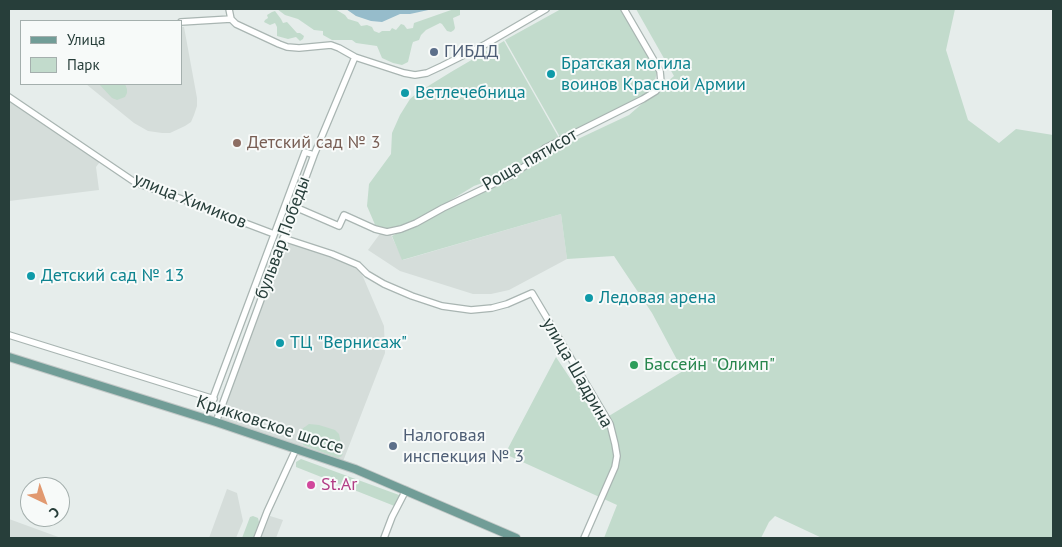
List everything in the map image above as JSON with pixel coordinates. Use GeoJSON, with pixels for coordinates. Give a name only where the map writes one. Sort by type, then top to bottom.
{"type":"FeatureCollection","features":[{"type":"Feature","properties":{"kind":"main road","name":"Крикковское шоссе"},"geometry":{"type":"LineString","coordinates":[[9,357],[216,422],[295,451],[355,468],[405,492],[516,538]]}},
{"type":"Feature","properties":{"kind":"main road"},"geometry":{"type":"LineString","coordinates":[[9,362],[295,451]]}},
{"type":"Feature","properties":{"kind":"main road"},"geometry":{"type":"LineString","coordinates":[[405,492],[508,538]]}},
{"type":"Feature","properties":{"kind":"street"},"geometry":{"type":"LineString","coordinates":[[229,9],[231,19],[236,24],[288,47],[299,48],[331,45],[355,57],[404,74],[427,73],[459,58],[546,9]]}},
{"type":"Feature","properties":{"kind":"street","name":"Роща пятисот"},"geometry":{"type":"LineString","coordinates":[[295,208],[339,226],[344,215],[375,229],[387,232],[401,229],[510,176],[531,162],[545,148],[656,91],[661,82],[660,70],[624,9]]}},
{"type":"Feature","properties":{"kind":"street"},"geometry":{"type":"LineString","coordinates":[[182,22],[231,19]]}},
{"type":"Feature","properties":{"kind":"street","name":"бульвар Победы"},"geometry":{"type":"LineString","coordinates":[[216,422],[314,155],[355,57]]}},
{"type":"Feature","properties":{"kind":"street","name":"улица Химиков"},"geometry":{"type":"LineString","coordinates":[[9,97],[136,183],[274,234]]}},
{"type":"Feature","properties":{"kind":"street"},"geometry":{"type":"LineString","coordinates":[[213,398],[305,152],[314,155]]}},
{"type":"Feature","properties":{"kind":"street","name":"улица Шадрина"},"geometry":{"type":"LineString","coordinates":[[284,238],[358,265],[367,274],[384,284],[442,306],[471,310],[492,308],[507,304],[532,293],[610,424],[615,444],[617,456],[615,467],[584,538]]}},
{"type":"Feature","properties":{"kind":"street"},"geometry":{"type":"LineString","coordinates":[[9,335],[213,398],[222,403]]}},
{"type":"Feature","properties":{"kind":"street"},"geometry":{"type":"LineString","coordinates":[[257,538],[295,451]]}},
{"type":"Feature","properties":{"kind":"street"},"geometry":{"type":"LineString","coordinates":[[384,538],[405,492]]}},
{"type":"Feature","properties":{"kind":"shaded area"},"geometry":{"type":"Polygon","coordinates":[[[182,27],[184,27],[197,98],[197,106],[191,122],[170,133],[148,131],[134,123],[87,85],[182,85],[182,27]]]}},
{"type":"Feature","properties":{"kind":"shaded area"},"geometry":{"type":"Polygon","coordinates":[[[9,97],[102,159],[96,167],[99,190],[9,201],[9,97]]]}},
{"type":"Feature","properties":{"kind":"shaded area"},"geometry":{"type":"Polygon","coordinates":[[[561,214],[567,259],[509,290],[491,294],[473,294],[400,271],[368,250],[382,231],[390,233],[403,260],[561,214]]]}},
{"type":"Feature","properties":{"kind":"shaded area"},"geometry":{"type":"Polygon","coordinates":[[[283,238],[358,265],[384,326],[385,353],[342,464],[216,422],[283,238]]]}},
{"type":"Feature","properties":{"kind":"shaded area"},"geometry":{"type":"Polygon","coordinates":[[[227,489],[237,493],[243,521],[236,538],[209,538],[227,489]]]}},
{"type":"Feature","properties":{"kind":"shaded area"},"geometry":{"type":"Polygon","coordinates":[[[270,516],[283,520],[276,538],[261,538],[270,516]]]}},
{"type":"Feature","properties":{"kind":"shaded area"},"geometry":{"type":"Polygon","coordinates":[[[9,519],[20,523],[20,527],[31,527],[61,538],[9,538],[9,519]]]}},
{"type":"Feature","properties":{"kind":"green space"},"geometry":{"type":"Polygon","coordinates":[[[277,9],[335,9],[348,19],[358,22],[361,26],[367,25],[372,27],[374,31],[379,33],[390,31],[392,28],[396,30],[401,24],[407,29],[413,28],[414,23],[454,9],[460,9],[460,15],[453,18],[455,28],[451,32],[447,31],[440,23],[426,30],[419,40],[413,42],[408,62],[402,65],[382,58],[377,46],[356,43],[352,40],[332,40],[323,35],[323,31],[314,30],[298,19],[285,15],[277,9]]]}},
{"type":"Feature","properties":{"kind":"green space"},"geometry":{"type":"Polygon","coordinates":[[[561,9],[620,9],[657,71],[653,91],[560,137],[505,40],[561,9]]]}},
{"type":"Feature","properties":{"kind":"green space"},"geometry":{"type":"Polygon","coordinates":[[[636,9],[955,9],[946,50],[968,120],[999,143],[1016,129],[1053,135],[1053,538],[822,538],[775,516],[769,522],[761,538],[604,538],[617,505],[505,454],[556,357],[599,422],[683,371],[652,313],[614,256],[567,259],[561,214],[402,260],[392,236],[510,176],[546,154],[629,115],[674,76],[636,9]]]}},
{"type":"Feature","properties":{"kind":"green space"},"geometry":{"type":"Polygon","coordinates":[[[275,11],[283,23],[287,22],[297,33],[304,36],[303,39],[300,41],[296,37],[288,39],[277,36],[275,23],[270,25],[264,22],[268,18],[267,15],[275,11]]]}},
{"type":"Feature","properties":{"kind":"green space"},"geometry":{"type":"Polygon","coordinates":[[[504,41],[559,138],[530,159],[496,178],[474,186],[408,224],[386,230],[376,227],[367,206],[369,184],[391,154],[392,133],[410,99],[504,41]]]}},
{"type":"Feature","properties":{"kind":"green space"},"geometry":{"type":"Polygon","coordinates":[[[100,85],[125,85],[127,93],[125,97],[117,100],[112,98],[100,85]]]}},
{"type":"Feature","properties":{"kind":"green space"},"geometry":{"type":"Polygon","coordinates":[[[309,424],[335,430],[339,434],[342,456],[338,458],[303,445],[304,441],[299,439],[302,429],[309,424]]]}},
{"type":"Feature","properties":{"kind":"green space"},"geometry":{"type":"Polygon","coordinates":[[[301,459],[399,495],[400,500],[397,507],[296,467],[296,462],[301,459]]]}},
{"type":"Feature","properties":{"kind":"green space"},"geometry":{"type":"Polygon","coordinates":[[[250,517],[258,518],[259,522],[253,538],[242,538],[250,517]]]}},
{"type":"Feature","properties":{"kind":"water"},"geometry":{"type":"Polygon","coordinates":[[[346,9],[433,9],[400,14],[382,22],[356,16],[346,9]]]}},
{"type":"Feature","properties":{"kind":"place","name":"ГИБДД"},"geometry":{"type":"Point","coordinates":[434,52]}},
{"type":"Feature","properties":{"kind":"place","name":"Братская могила воинов Красной Армии"},"geometry":{"type":"Point","coordinates":[551,74]}},
{"type":"Feature","properties":{"kind":"place","name":"Ветлечебница"},"geometry":{"type":"Point","coordinates":[405,93]}},
{"type":"Feature","properties":{"kind":"place","name":"Детский сад № 3"},"geometry":{"type":"Point","coordinates":[237,143]}},
{"type":"Feature","properties":{"kind":"place","name":"Детский сад № 13"},"geometry":{"type":"Point","coordinates":[31,276]}},
{"type":"Feature","properties":{"kind":"place","name":"Ледовая арена"},"geometry":{"type":"Point","coordinates":[589,298]}},
{"type":"Feature","properties":{"kind":"place","name":"ТЦ \"Вернисаж\""},"geometry":{"type":"Point","coordinates":[280,343]}},
{"type":"Feature","properties":{"kind":"place","name":"Бассейн \"Олимп\""},"geometry":{"type":"Point","coordinates":[634,365]}},
{"type":"Feature","properties":{"kind":"place","name":"Налоговая инспекция № 3"},"geometry":{"type":"Point","coordinates":[393,446]}},
{"type":"Feature","properties":{"kind":"place","name":"St.Ar"},"geometry":{"type":"Point","coordinates":[311,485]}}]}
